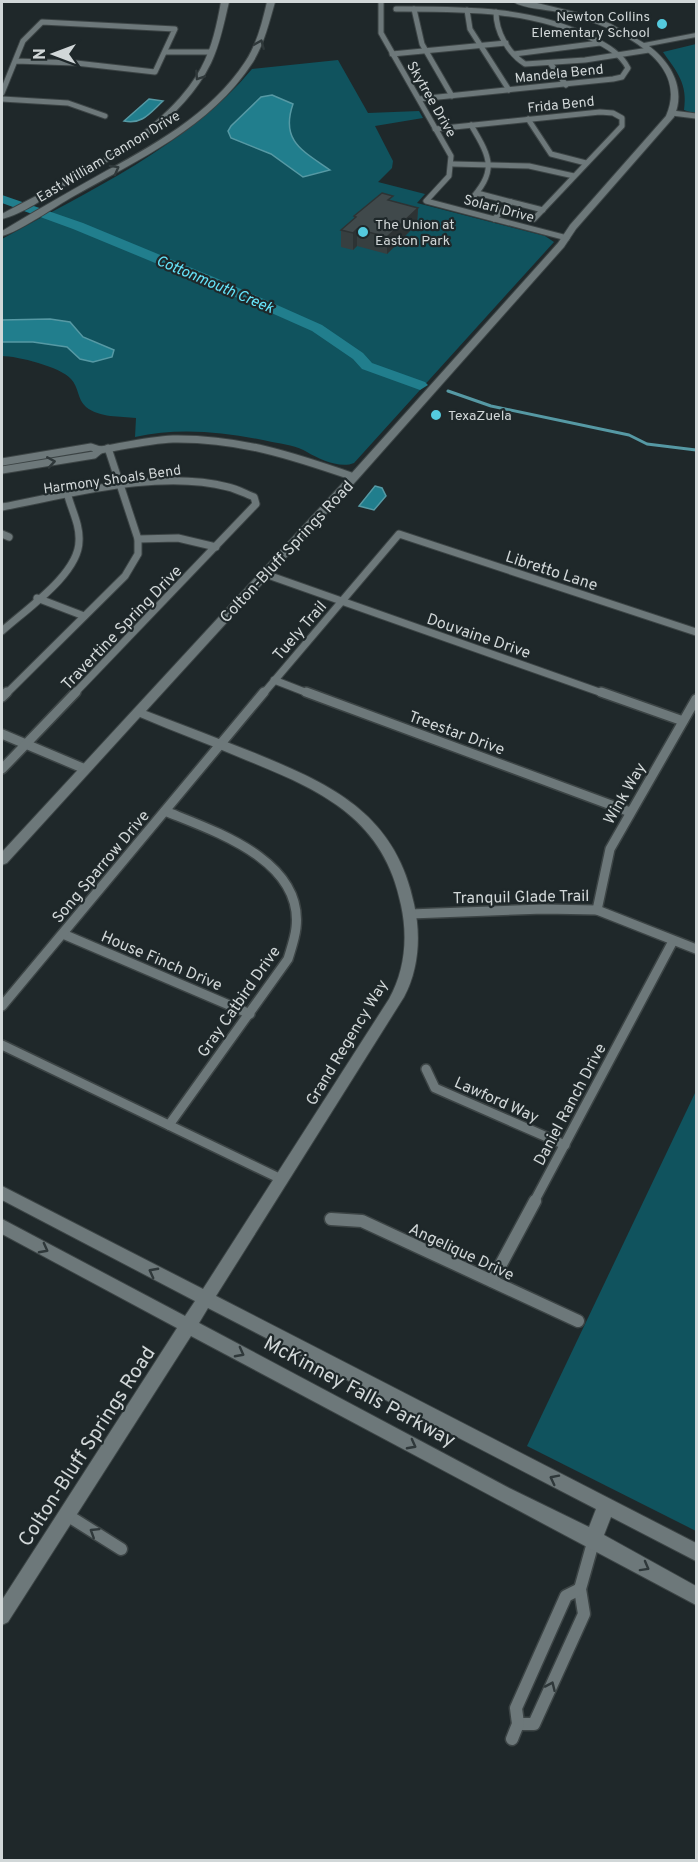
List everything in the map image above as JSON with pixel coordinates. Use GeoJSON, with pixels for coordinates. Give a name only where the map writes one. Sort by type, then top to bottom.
{"type":"FeatureCollection","features":[{"type":"Feature","properties":{"kind":"street","name":"East William Cannon Drive"},"geometry":{"type":"LineString","coordinates":[[2,217],[118,151],[148,130],[185,96],[202,72],[212,52],[225,2]]}},
{"type":"Feature","properties":{"kind":"street","name":"East William Cannon Drive"},"geometry":{"type":"LineString","coordinates":[[6,231],[159,144],[192,122],[220,98],[255,55],[264,33],[271,2]]}},
{"type":"Feature","properties":{"kind":"street","name":"Skytree Drive"},"geometry":{"type":"LineString","coordinates":[[381,2],[381,33],[452,156],[453,164]]}},
{"type":"Feature","properties":{"kind":"street"},"geometry":{"type":"LineString","coordinates":[[517,2],[597,22],[625,33],[650,47],[696,42]]}},
{"type":"Feature","properties":{"kind":"street"},"geometry":{"type":"LineString","coordinates":[[544,2],[579,9],[638,34],[679,76],[683,90],[676,113],[696,116]]}},
{"type":"Feature","properties":{"kind":"street","name":"Mandela Bend"},"geometry":{"type":"LineString","coordinates":[[396,9],[496,12],[554,24],[600,43],[628,68],[622,77],[566,85],[419,99]]}},
{"type":"Feature","properties":{"kind":"street"},"geometry":{"type":"LineString","coordinates":[[414,9],[417,36],[452,96]]}},
{"type":"Feature","properties":{"kind":"street"},"geometry":{"type":"LineString","coordinates":[[467,10],[470,29],[508,90]]}},
{"type":"Feature","properties":{"kind":"street"},"geometry":{"type":"LineString","coordinates":[[496,12],[496,26],[506,43],[521,63],[528,65],[615,54],[696,35]]}},
{"type":"Feature","properties":{"kind":"street"},"geometry":{"type":"LineString","coordinates":[[2,93],[15,61],[26,36],[42,22],[176,29],[155,72],[86,63],[15,61]]}},
{"type":"Feature","properties":{"kind":"street"},"geometry":{"type":"LineString","coordinates":[[392,54],[506,43]]}},
{"type":"Feature","properties":{"kind":"street"},"geometry":{"type":"LineString","coordinates":[[514,54],[600,43]]}},
{"type":"Feature","properties":{"kind":"street"},"geometry":{"type":"LineString","coordinates":[[166,50],[210,52],[166,50]]}},
{"type":"Feature","properties":{"kind":"street"},"geometry":{"type":"LineString","coordinates":[[550,63],[566,85]]}},
{"type":"Feature","properties":{"kind":"street"},"geometry":{"type":"LineString","coordinates":[[2,99],[61,101],[92,108],[105,116]]}},
{"type":"Feature","properties":{"kind":"street","name":"Frida Bend"},"geometry":{"type":"LineString","coordinates":[[435,129],[600,112],[619,116],[624,123],[534,219]]}},
{"type":"Feature","properties":{"kind":"street","name":"Colton-Bluff Springs Road"},"geometry":{"type":"LineString","coordinates":[[2,860],[354,477],[567,238],[573,226],[676,113]]}},
{"type":"Feature","properties":{"kind":"street"},"geometry":{"type":"LineString","coordinates":[[528,119],[551,153],[586,163]]}},
{"type":"Feature","properties":{"kind":"street"},"geometry":{"type":"LineString","coordinates":[[468,203],[488,179],[490,165],[486,151],[471,125]]}},
{"type":"Feature","properties":{"kind":"street"},"geometry":{"type":"LineString","coordinates":[[453,164],[529,166],[574,176]]}},
{"type":"Feature","properties":{"kind":"street","name":"Solari Drive"},"geometry":{"type":"LineString","coordinates":[[453,164],[447,179],[426,201],[567,238]]}},
{"type":"Feature","properties":{"kind":"street"},"geometry":{"type":"LineString","coordinates":[[477,194],[543,210]]}},
{"type":"Feature","properties":{"kind":"street"},"geometry":{"type":"LineString","coordinates":[[494,219],[511,202]]}},
{"type":"Feature","properties":{"kind":"street"},"geometry":{"type":"LineString","coordinates":[[2,462],[91,447],[104,449],[172,439],[236,442],[277,451],[354,477]]}},
{"type":"Feature","properties":{"kind":"street"},"geometry":{"type":"LineString","coordinates":[[2,470],[94,455],[104,449]]}},
{"type":"Feature","properties":{"kind":"street"},"geometry":{"type":"LineString","coordinates":[[2,697],[9,685],[132,568],[139,550],[138,539],[121,487],[104,449]]}},
{"type":"Feature","properties":{"kind":"street","name":"Harmony Shoals Bend"},"geometry":{"type":"LineString","coordinates":[[2,507],[121,487],[198,481],[228,486],[250,494],[256,501]]}},
{"type":"Feature","properties":{"kind":"street"},"geometry":{"type":"LineString","coordinates":[[2,631],[70,566],[79,546],[78,528],[68,496]]}},
{"type":"Feature","properties":{"kind":"street","name":"Travertine Spring Drive"},"geometry":{"type":"LineString","coordinates":[[2,769],[254,508],[256,501]]}},
{"type":"Feature","properties":{"kind":"street","name":"Tuely Trail"},"geometry":{"type":"LineString","coordinates":[[220,744],[399,534]]}},
{"type":"Feature","properties":{"kind":"street","name":"Libretto Lane"},"geometry":{"type":"LineString","coordinates":[[399,534],[696,632]]}},
{"type":"Feature","properties":{"kind":"street"},"geometry":{"type":"LineString","coordinates":[[138,539],[173,536],[194,539],[216,547]]}},
{"type":"Feature","properties":{"kind":"street","name":"Douvaine Drive"},"geometry":{"type":"LineString","coordinates":[[265,574],[683,721]]}},
{"type":"Feature","properties":{"kind":"street"},"geometry":{"type":"LineString","coordinates":[[37,598],[84,616]]}},
{"type":"Feature","properties":{"kind":"street","name":"Treestar Drive"},"geometry":{"type":"LineString","coordinates":[[274,680],[630,812]]}},
{"type":"Feature","properties":{"kind":"street","name":"Wink Way"},"geometry":{"type":"LineString","coordinates":[[597,910],[610,849],[696,699]]}},
{"type":"Feature","properties":{"kind":"street","name":"Grand Regency Way"},"geometry":{"type":"LineString","coordinates":[[138,712],[220,744],[305,780],[334,795],[360,817],[388,849],[398,867],[411,914],[409,966],[396,999],[205,1299]]}},
{"type":"Feature","properties":{"kind":"street"},"geometry":{"type":"LineString","coordinates":[[2,734],[85,769]]}},
{"type":"Feature","properties":{"kind":"street","name":"Song Sparrow Drive"},"geometry":{"type":"LineString","coordinates":[[2,1006],[220,744]]}},
{"type":"Feature","properties":{"kind":"street","name":"Gray Catbird Drive"},"geometry":{"type":"LineString","coordinates":[[165,811],[254,851],[276,869],[286,882],[296,917],[294,945],[288,959],[169,1125]]}},
{"type":"Feature","properties":{"kind":"street","name":"Tranquil Glade Trail"},"geometry":{"type":"LineString","coordinates":[[411,914],[544,909],[597,910],[696,949]]}},
{"type":"Feature","properties":{"kind":"street","name":"House Finch Drive"},"geometry":{"type":"LineString","coordinates":[[63,934],[250,1014]]}},
{"type":"Feature","properties":{"kind":"street","name":"Daniel Ranch Drive"},"geometry":{"type":"LineString","coordinates":[[492,1281],[673,941]]}},
{"type":"Feature","properties":{"kind":"street"},"geometry":{"type":"LineString","coordinates":[[2,1045],[281,1179]]}},
{"type":"Feature","properties":{"kind":"street","name":"Lawford Way"},"geometry":{"type":"LineString","coordinates":[[426,1069],[435,1088],[565,1145]]}},
{"type":"Feature","properties":{"kind":"street","name":"McKinney Falls Parkway"},"geometry":{"type":"LineString","coordinates":[[2,1193],[696,1552]]}},
{"type":"Feature","properties":{"kind":"street","name":"Angelique Drive"},"geometry":{"type":"LineString","coordinates":[[331,1219],[362,1221],[578,1321]]}},
{"type":"Feature","properties":{"kind":"street","name":"McKinney Falls Parkway"},"geometry":{"type":"LineString","coordinates":[[2,1226],[503,1494],[594,1539],[696,1596]]}},
{"type":"Feature","properties":{"kind":"street","name":"Colton-Bluff Springs Road"},"geometry":{"type":"LineString","coordinates":[[2,1616],[205,1299]]}},
{"type":"Feature","properties":{"kind":"street"},"geometry":{"type":"LineString","coordinates":[[518,1724],[534,1724],[584,1614],[580,1589],[606,1505]]}},
{"type":"Feature","properties":{"kind":"street"},"geometry":{"type":"LineString","coordinates":[[67,1515],[122,1550]]}},
{"type":"Feature","properties":{"kind":"street"},"geometry":{"type":"LineString","coordinates":[[512,1739],[518,1724],[516,1708],[566,1596],[580,1589]]}},
{"type":"Feature","properties":{"kind":"shaded area"},"geometry":{"type":"Polygon","coordinates":[[[696,44],[696,114],[684,110],[683,85],[663,52],[696,44]]]}},
{"type":"Feature","properties":{"kind":"shaded area"},"geometry":{"type":"Polygon","coordinates":[[[338,60],[368,113],[419,111],[423,118],[375,126],[393,161],[392,168],[378,182],[425,194],[417,203],[545,236],[554,242],[354,463],[336,464],[290,445],[220,433],[169,432],[135,437],[136,418],[104,415],[92,411],[83,404],[74,382],[58,370],[18,358],[2,356],[2,239],[102,185],[168,144],[227,96],[252,69],[338,60]]]}},
{"type":"Feature","properties":{"kind":"shaded area"},"geometry":{"type":"Polygon","coordinates":[[[272,95],[293,104],[290,127],[296,144],[330,170],[303,177],[271,154],[231,138],[228,131],[231,126],[261,97],[272,95]]]}},
{"type":"Feature","properties":{"kind":"shaded area"},"geometry":{"type":"Polygon","coordinates":[[[149,99],[163,101],[141,120],[124,121],[149,99]]]}},
{"type":"Feature","properties":{"kind":"shaded area"},"geometry":{"type":"Polygon","coordinates":[[[50,319],[70,322],[83,337],[114,350],[112,357],[93,362],[80,359],[67,347],[33,342],[2,342],[2,320],[50,319]]]}},
{"type":"Feature","properties":{"kind":"shaded area"},"geometry":{"type":"Polygon","coordinates":[[[375,486],[382,488],[386,496],[374,510],[359,506],[375,486]]]}},
{"type":"Feature","properties":{"kind":"shaded area"},"geometry":{"type":"Polygon","coordinates":[[[696,1091],[696,1531],[527,1446],[696,1091]]]}},
{"type":"Feature","properties":{"kind":"building"},"geometry":{"type":"Polygon","coordinates":[[[382,193],[393,196],[388,200],[418,208],[387,237],[357,229],[353,233],[341,230],[356,217],[354,216],[382,193]]]}},
{"type":"Feature","properties":{"kind":"waterway","name":"Cottonmouth Creek"},"geometry":{"type":"LineString","coordinates":[[2,199],[78,226],[317,328],[358,356],[367,366],[420,385]]}},
{"type":"Feature","properties":{"kind":"waterway","name":"Cottonmouth Creek"},"geometry":{"type":"LineString","coordinates":[[448,391],[491,406],[629,435],[647,444],[696,450]]}},
{"type":"Feature","properties":{"kind":"place","name":"Newton Collins Elementary School"},"geometry":{"type":"Point","coordinates":[662,24]}},
{"type":"Feature","properties":{"kind":"place","name":"The Union at Easton Park"},"geometry":{"type":"Point","coordinates":[363,232]}},
{"type":"Feature","properties":{"kind":"place","name":"TexaZuela"},"geometry":{"type":"Point","coordinates":[436,415]}}]}
